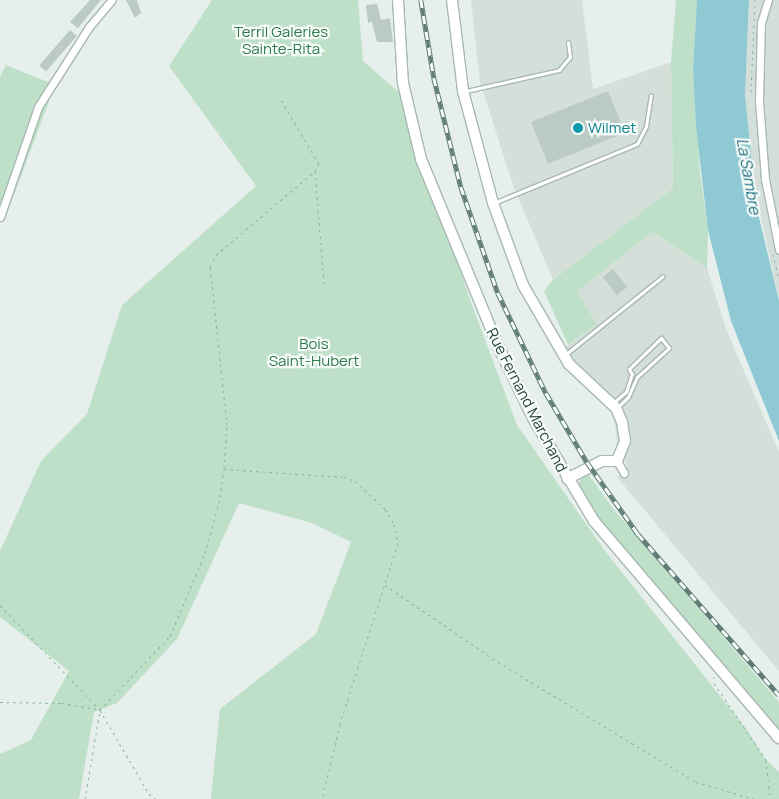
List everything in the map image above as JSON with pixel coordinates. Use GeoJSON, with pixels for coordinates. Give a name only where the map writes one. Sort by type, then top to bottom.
{"type":"FeatureCollection","features":[{"type":"Feature","properties":{"kind":"street"},"geometry":{"type":"LineString","coordinates":[[0,217],[38,106],[89,27],[112,0]]}},
{"type":"Feature","properties":{"kind":"street","name":"Rue Fernand Marchand"},"geometry":{"type":"LineString","coordinates":[[398,0],[403,83],[421,159],[498,346],[566,479],[594,521],[779,738]]}},
{"type":"Feature","properties":{"kind":"street"},"geometry":{"type":"LineString","coordinates":[[452,0],[463,91],[493,203],[524,285],[564,356],[614,406],[625,441],[617,461]]}},
{"type":"Feature","properties":{"kind":"street"},"geometry":{"type":"LineString","coordinates":[[768,0],[761,23],[759,101],[765,179],[779,250]]}},
{"type":"Feature","properties":{"kind":"street"},"geometry":{"type":"LineString","coordinates":[[566,479],[602,460],[617,461]]}},
{"type":"Feature","properties":{"kind":"street"},"geometry":{"type":"LineString","coordinates":[[617,461],[624,473]]}},
{"type":"Feature","properties":{"kind":"lane"},"geometry":{"type":"LineString","coordinates":[[463,91],[559,70],[570,57],[568,42]]}},
{"type":"Feature","properties":{"kind":"lane"},"geometry":{"type":"LineString","coordinates":[[493,203],[637,144],[646,126],[651,96]]}},
{"type":"Feature","properties":{"kind":"lane"},"geometry":{"type":"LineString","coordinates":[[564,356],[663,276]]}},
{"type":"Feature","properties":{"kind":"lane"},"geometry":{"type":"LineString","coordinates":[[661,338],[669,348],[637,377],[628,398],[614,406],[626,392],[632,374],[629,369],[661,338]]}},
{"type":"Feature","properties":{"kind":"path"},"geometry":{"type":"LineString","coordinates":[[751,85],[755,0]]}},
{"type":"Feature","properties":{"kind":"path"},"geometry":{"type":"LineString","coordinates":[[279,96],[307,148],[317,156],[315,171],[324,284]]}},
{"type":"Feature","properties":{"kind":"path"},"geometry":{"type":"LineString","coordinates":[[84,799],[100,710],[170,636],[205,553],[219,503],[224,469],[226,425],[210,267],[216,255],[315,171]]}},
{"type":"Feature","properties":{"kind":"path"},"geometry":{"type":"LineString","coordinates":[[224,469],[344,477],[364,488],[385,509],[397,533],[395,558],[384,585],[340,724],[322,799]]}},
{"type":"Feature","properties":{"kind":"path"},"geometry":{"type":"LineString","coordinates":[[384,585],[498,662],[696,782],[754,799]]}},
{"type":"Feature","properties":{"kind":"path"},"geometry":{"type":"LineString","coordinates":[[0,605],[100,710],[149,794],[156,799]]}},
{"type":"Feature","properties":{"kind":"path"},"geometry":{"type":"LineString","coordinates":[[713,662],[714,683],[766,760],[770,799]]}},
{"type":"Feature","properties":{"kind":"path"},"geometry":{"type":"LineString","coordinates":[[0,702],[62,703],[100,710]]}},
{"type":"Feature","properties":{"kind":"shaded area"},"geometry":{"type":"Polygon","coordinates":[[[471,0],[582,0],[593,89],[671,62],[673,188],[553,280],[513,185],[480,82],[471,0]]]}},
{"type":"Feature","properties":{"kind":"shaded area"},"geometry":{"type":"Polygon","coordinates":[[[749,0],[779,0],[779,301],[750,165],[745,95],[749,0]]]}},
{"type":"Feature","properties":{"kind":"shaded area"},"geometry":{"type":"Polygon","coordinates":[[[652,232],[707,268],[726,329],[779,452],[779,671],[617,477],[627,466],[617,441],[613,412],[563,349],[597,324],[577,292],[652,232]]]}},
{"type":"Feature","properties":{"kind":"green space","name":"Bois Saint-Hubert"},"geometry":{"type":"Polygon","coordinates":[[[212,0],[358,0],[363,61],[402,95],[469,297],[517,425],[605,551],[747,730],[766,760],[779,772],[779,799],[211,799],[220,709],[316,634],[351,542],[312,523],[239,503],[177,639],[117,703],[94,712],[79,799],[0,799],[0,754],[31,740],[69,671],[0,617],[0,551],[41,461],[87,414],[122,305],[256,186],[169,66],[212,0]]]}},
{"type":"Feature","properties":{"kind":"green space"},"geometry":{"type":"Polygon","coordinates":[[[676,0],[697,0],[693,68],[700,173],[708,230],[707,268],[652,232],[577,292],[597,324],[568,345],[544,291],[553,280],[673,188],[671,62],[676,0]]]}},
{"type":"Feature","properties":{"kind":"green space"},"geometry":{"type":"Polygon","coordinates":[[[6,65],[55,85],[5,219],[0,212],[0,77],[6,65]]]}},
{"type":"Feature","properties":{"kind":"green space"},"geometry":{"type":"Polygon","coordinates":[[[586,471],[615,511],[779,702],[779,732],[643,577],[576,488],[586,471]]]}},
{"type":"Feature","properties":{"kind":"water","name":"La Sambre"},"geometry":{"type":"Polygon","coordinates":[[[697,0],[749,0],[745,95],[756,205],[779,301],[779,441],[731,321],[708,230],[696,127],[693,68],[697,0]]]}},
{"type":"Feature","properties":{"kind":"building"},"geometry":{"type":"Polygon","coordinates":[[[90,0],[101,0],[78,28],[70,22],[90,0]]]}},
{"type":"Feature","properties":{"kind":"building"},"geometry":{"type":"Polygon","coordinates":[[[126,0],[137,0],[141,13],[135,18],[126,0]]]}},
{"type":"Feature","properties":{"kind":"building"},"geometry":{"type":"Polygon","coordinates":[[[377,4],[381,20],[390,18],[393,42],[377,42],[372,22],[368,23],[366,5],[377,4]]]}},
{"type":"Feature","properties":{"kind":"building"},"geometry":{"type":"Polygon","coordinates":[[[70,30],[77,36],[46,71],[39,65],[70,30]]]}},
{"type":"Feature","properties":{"kind":"building","name":"Wilmet"},"geometry":{"type":"Polygon","coordinates":[[[608,91],[625,133],[548,164],[531,122],[608,91]]]}},
{"type":"Feature","properties":{"kind":"building"},"geometry":{"type":"Polygon","coordinates":[[[613,269],[627,287],[617,295],[603,277],[613,269]]]}},
{"type":"Feature","properties":{"kind":"railway"},"geometry":{"type":"LineString","coordinates":[[421,0],[434,78],[461,187],[498,293],[546,393],[587,462],[638,534],[779,695]]}},
{"type":"Feature","properties":{"kind":"place","name":"Wilmet"},"geometry":{"type":"Point","coordinates":[578,128]}},
{"type":"Feature","properties":{"kind":"park label","name":"Terril Galeries Sainte-Rita"},"geometry":{"type":"Point","coordinates":[281,40]}}]}
